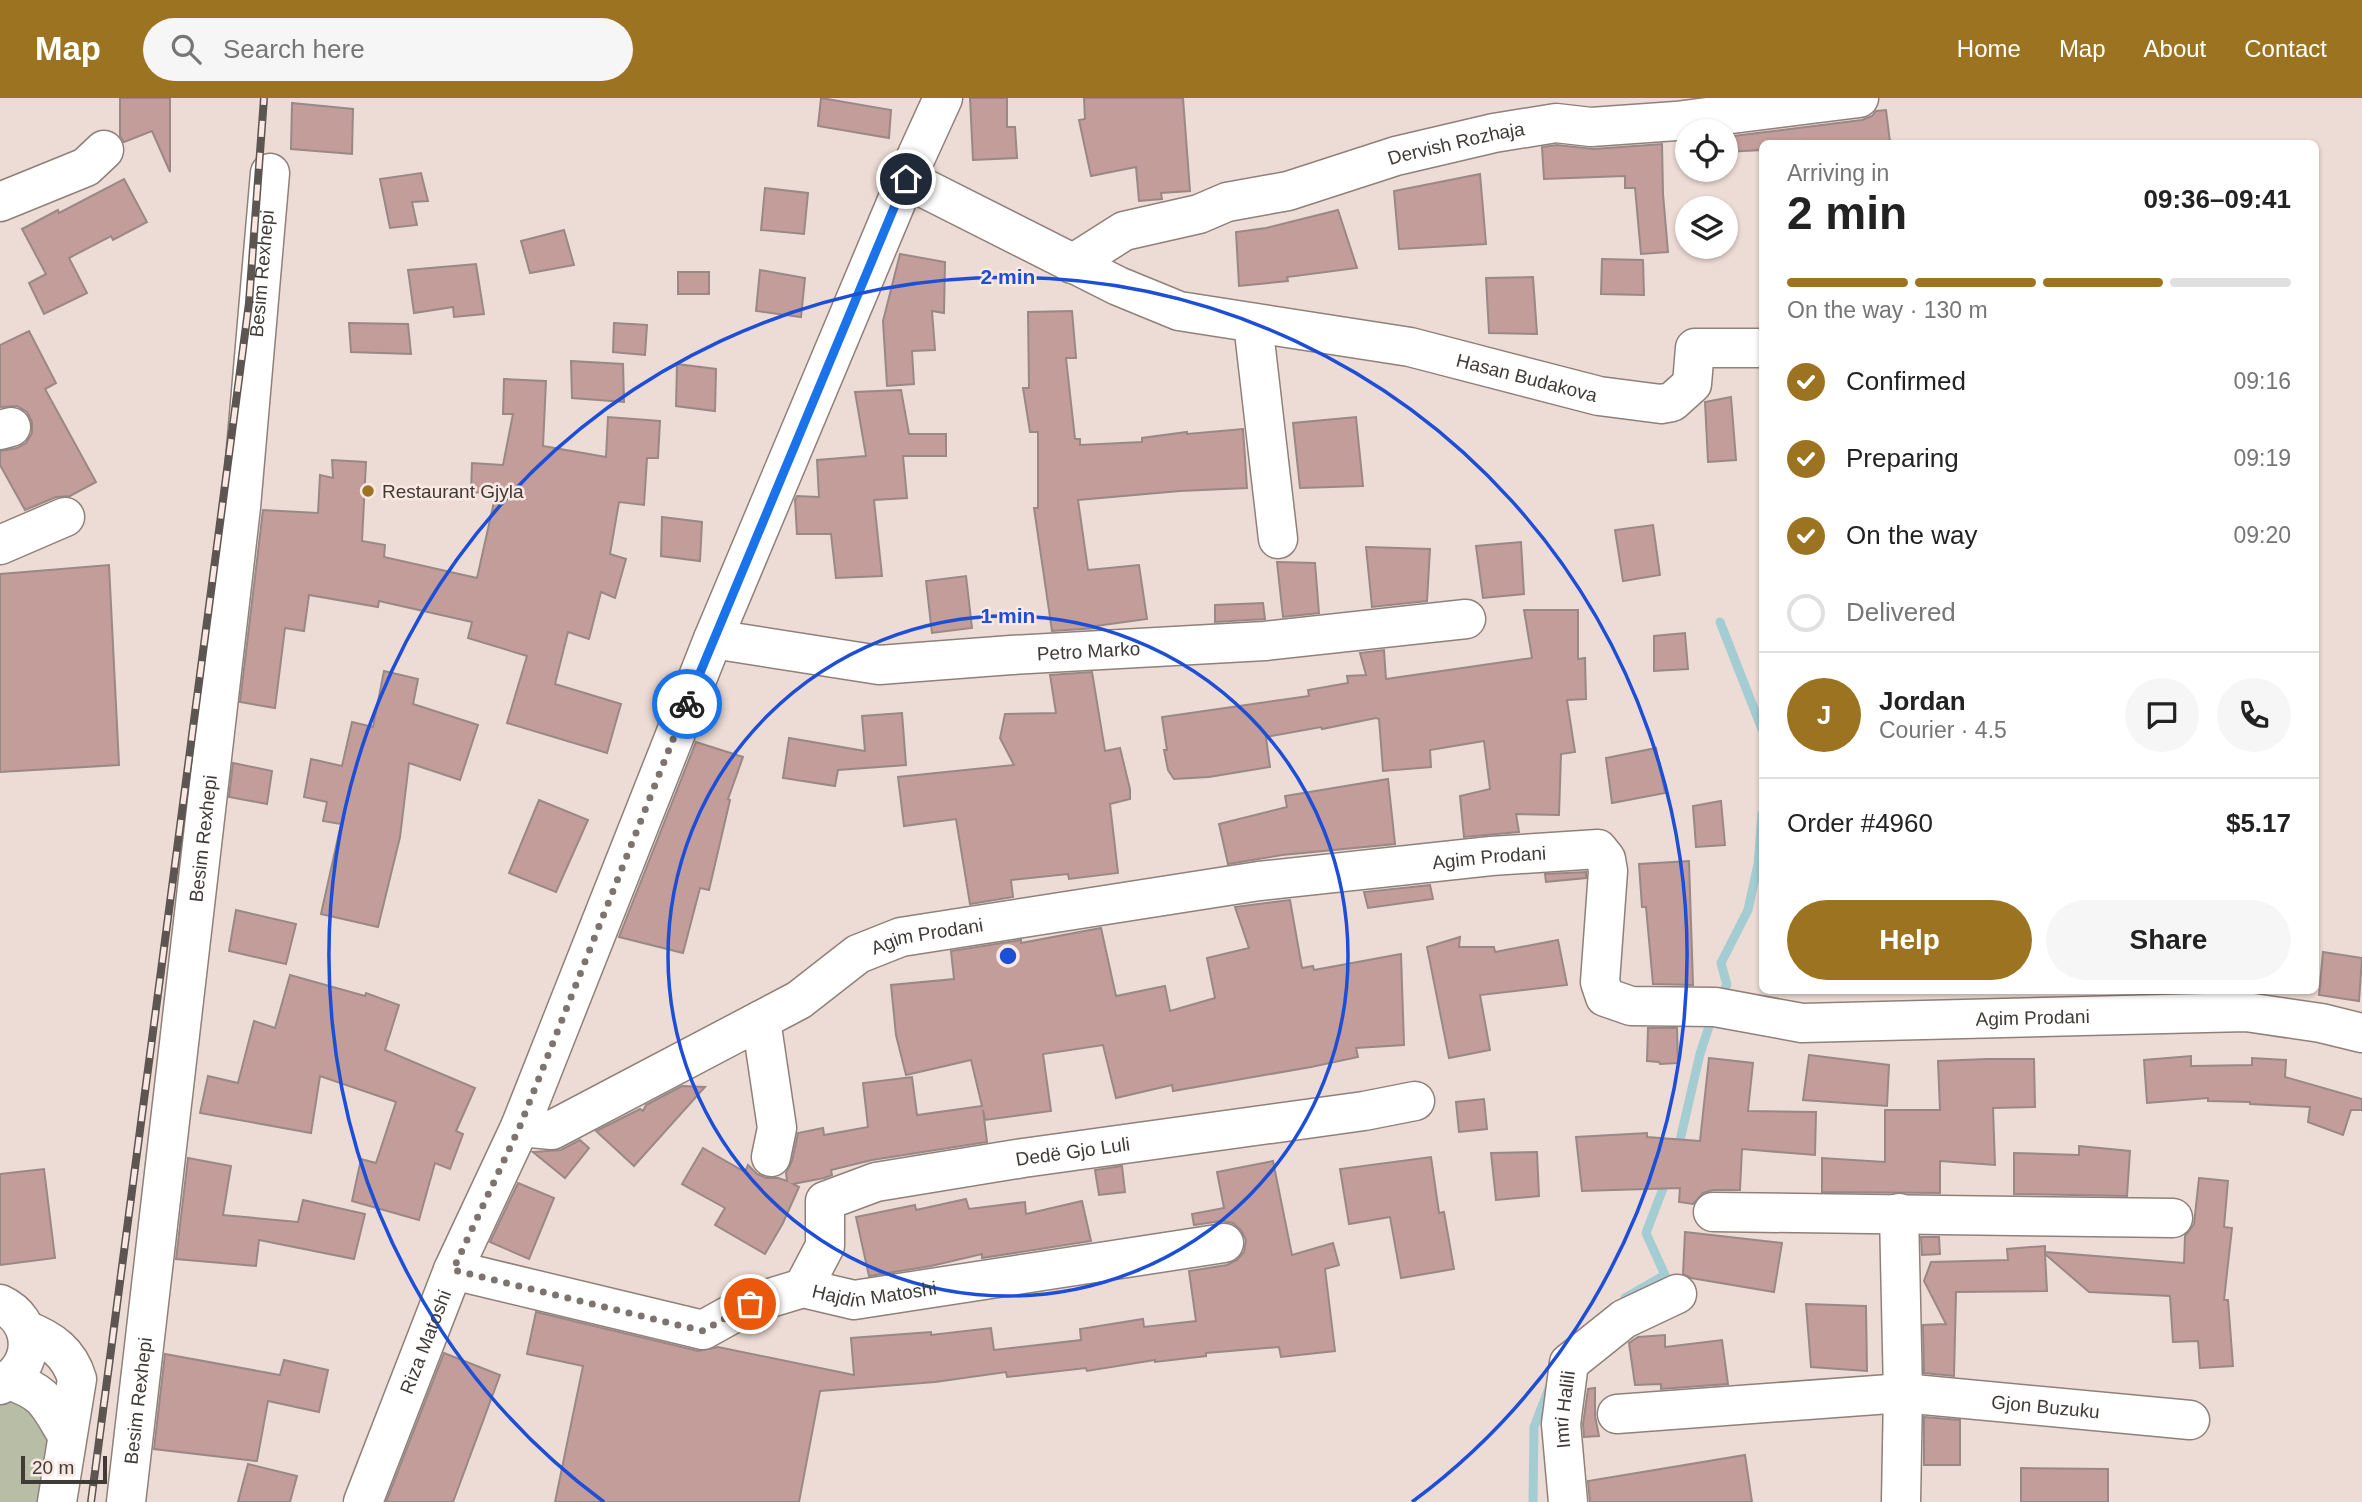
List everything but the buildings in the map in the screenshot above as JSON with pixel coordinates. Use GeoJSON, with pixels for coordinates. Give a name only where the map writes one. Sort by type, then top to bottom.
{"type":"FeatureCollection","features":[{"type":"Feature","properties":{"kind":"street","name":"Riza Matoshi"},"geometry":{"type":"LineString","coordinates":[[363,1502],[453,1270],[520,1126],[713,639],[906,179],[943,98]]}},
{"type":"Feature","properties":{"kind":"street","name":"Dervish Rozhaja"},"geometry":{"type":"LineString","coordinates":[[1072,264],[1124,231],[1199,214],[1227,202],[1288,191],[1396,156],[1494,133],[1556,124],[1591,127],[1675,121],[1859,98]]}},
{"type":"Feature","properties":{"kind":"street"},"geometry":{"type":"LineString","coordinates":[[0,202],[86,167],[104,150]]}},
{"type":"Feature","properties":{"kind":"street","name":"Besim Rexhepi"},"geometry":{"type":"LineString","coordinates":[[126,1502],[241,507],[270,173]]}},
{"type":"Feature","properties":{"kind":"street","name":"Hasan Budakova"},"geometry":{"type":"LineString","coordinates":[[906,179],[1072,264],[1179,311],[1410,348],[1599,396],[1661,404],[1671,402],[1692,384],[1695,348],[1759,348]]}},
{"type":"Feature","properties":{"kind":"street"},"geometry":{"type":"LineString","coordinates":[[1253,323],[1278,539]]}},
{"type":"Feature","properties":{"kind":"street"},"geometry":{"type":"LineString","coordinates":[[0,545],[65,517]]}},
{"type":"Feature","properties":{"kind":"street","name":"Petro Marko"},"geometry":{"type":"LineString","coordinates":[[713,639],[879,665],[1265,641],[1466,619]]}},
{"type":"Feature","properties":{"kind":"street","name":"Agim Prodani"},"geometry":{"type":"LineString","coordinates":[[520,1126],[552,1130],[799,1000],[858,954],[901,937],[1258,881],[1491,856],[1598,849],[1606,859],[1608,870],[1600,982],[1605,997],[1631,1006],[1715,1007],[1802,1023],[2246,1012],[2321,1023],[2362,1033]]}},
{"type":"Feature","properties":{"kind":"street"},"geometry":{"type":"LineString","coordinates":[[761,1020],[777,1128],[771,1157]]}},
{"type":"Feature","properties":{"kind":"street","name":"Dedë Gjo Luli"},"geometry":{"type":"LineString","coordinates":[[803,1287],[825,1246],[825,1201],[876,1182],[1023,1158],[1364,1111],[1415,1101]]}},
{"type":"Feature","properties":{"kind":"street"},"geometry":{"type":"LineString","coordinates":[[1713,1212],[2173,1218]]}},
{"type":"Feature","properties":{"kind":"street"},"geometry":{"type":"LineString","coordinates":[[1899,1213],[1903,1393],[1901,1502]]}},
{"type":"Feature","properties":{"kind":"street","name":"Hajdin Matoshi"},"geometry":{"type":"LineString","coordinates":[[453,1270],[703,1331],[750,1304],[803,1287],[854,1300],[1224,1243]]}},
{"type":"Feature","properties":{"kind":"street","name":"Imri Halili"},"geometry":{"type":"LineString","coordinates":[[1568,1502],[1561,1424],[1569,1363],[1624,1319],[1676,1294]]}},
{"type":"Feature","properties":{"kind":"street"},"geometry":{"type":"LineString","coordinates":[[4,1382],[19,1371],[26,1359],[28,1344],[13,1317]]}},
{"type":"Feature","properties":{"kind":"street"},"geometry":{"type":"LineString","coordinates":[[13,1317],[65,1354],[77,1379],[57,1502]]}},
{"type":"Feature","properties":{"kind":"street"},"geometry":{"type":"LineString","coordinates":[[4,1382],[34,1389],[48,1404],[67,1435]]}},
{"type":"Feature","properties":{"kind":"street","name":"Gjon Buzuku"},"geometry":{"type":"LineString","coordinates":[[1617,1414],[1903,1393],[2190,1420]]}},
{"type":"Feature","properties":{"kind":"green space"},"geometry":{"type":"Polygon","coordinates":[[[5,1401],[29,1407],[45,1428],[49,1457],[43,1502],[0,1502],[0,1405],[5,1401]]]}},
{"type":"Feature","properties":{"kind":"waterway"},"geometry":{"type":"LineString","coordinates":[[1720,622],[1759,721]]}},
{"type":"Feature","properties":{"kind":"waterway"},"geometry":{"type":"LineString","coordinates":[[1720,997],[1727,985],[1721,963],[1748,910],[1759,852]]}},
{"type":"Feature","properties":{"kind":"waterway"},"geometry":{"type":"LineString","coordinates":[[1678,1149],[1700,1054],[1712,1017]]}},
{"type":"Feature","properties":{"kind":"waterway"},"geometry":{"type":"LineString","coordinates":[[1625,1298],[1665,1275],[1646,1233],[1667,1178]]}},
{"type":"Feature","properties":{"kind":"waterway"},"geometry":{"type":"LineString","coordinates":[[1533,1502],[1534,1427],[1549,1388]]}},
{"type":"Feature","properties":{"kind":"railway"},"geometry":{"type":"LineString","coordinates":[[91,1502],[249,303],[264,98]]}},
{"type":"Feature","properties":{"kind":"way so far"},"geometry":{"type":"LineString","coordinates":[[687,704],[520,1126],[453,1270],[703,1331],[750,1304]]}},
{"type":"Feature","properties":{"kind":"place","name":"Restaurant Gjyla"},"geometry":{"type":"Point","coordinates":[368,491]}},
{"type":"Feature","properties":{"kind":"route"},"geometry":{"type":"LineString","coordinates":[[687,704],[906,179]]}}]}
